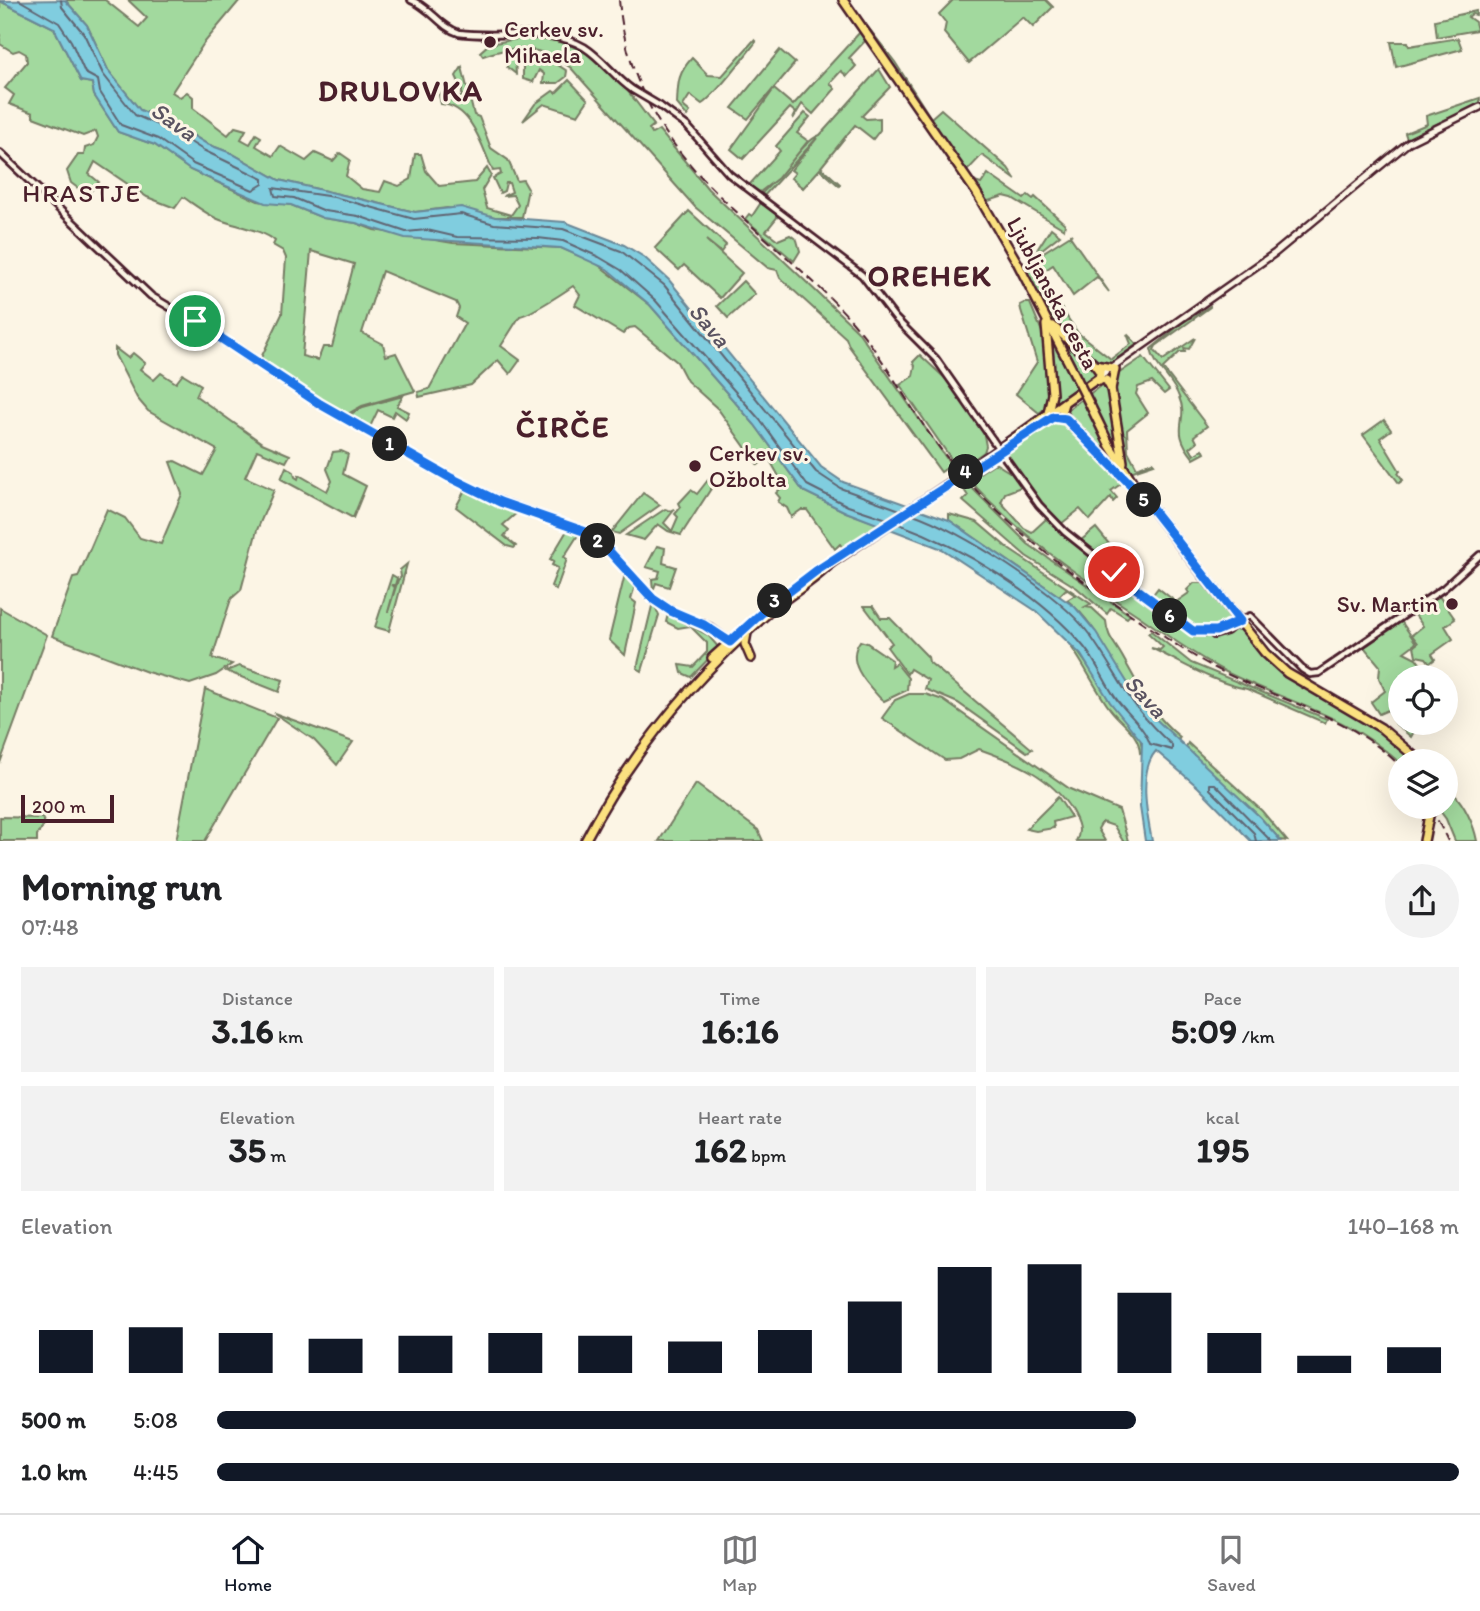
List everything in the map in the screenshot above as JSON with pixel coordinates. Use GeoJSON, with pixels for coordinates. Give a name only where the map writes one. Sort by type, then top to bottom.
{"type":"FeatureCollection","features":[{"type":"Feature","properties":{"kind":"main road","name":"Ljubljanska cesta"},"geometry":{"type":"LineString","coordinates":[[843,0],[976,192],[1141,495],[1265,653],[1287,673],[1381,728],[1406,749]]}},
{"type":"Feature","properties":{"kind":"main road"},"geometry":{"type":"LineString","coordinates":[[585,841],[631,765],[708,663],[793,587],[1100,379],[1295,237],[1393,154],[1427,132],[1480,107]]}},
{"type":"Feature","properties":{"kind":"main road"},"geometry":{"type":"LineString","coordinates":[[1040,308],[1059,333],[1095,365],[1100,379],[1111,389]]}},
{"type":"Feature","properties":{"kind":"main road"},"geometry":{"type":"LineString","coordinates":[[1040,308],[1049,341],[1052,394],[1049,415]]}},
{"type":"Feature","properties":{"kind":"main road"},"geometry":{"type":"LineString","coordinates":[[1095,365],[1115,367]]}},
{"type":"Feature","properties":{"kind":"main road"},"geometry":{"type":"LineString","coordinates":[[1115,367],[1111,389],[1121,456],[1136,488]]}},
{"type":"Feature","properties":{"kind":"main road"},"geometry":{"type":"LineString","coordinates":[[1052,394],[1063,405],[1066,419]]}},
{"type":"Feature","properties":{"kind":"main road"},"geometry":{"type":"LineString","coordinates":[[1049,415],[1066,419],[1141,495]]}},
{"type":"Feature","properties":{"kind":"main road"},"geometry":{"type":"LineString","coordinates":[[670,712],[747,632],[831,563]]}},
{"type":"Feature","properties":{"kind":"main road"},"geometry":{"type":"LineString","coordinates":[[747,632],[745,643],[751,658]]}},
{"type":"Feature","properties":{"kind":"main road"},"geometry":{"type":"LineString","coordinates":[[1424,841],[1429,819]]}},
{"type":"Feature","properties":{"kind":"street"},"geometry":{"type":"LineString","coordinates":[[411,0],[425,7],[449,29],[459,33],[552,37],[582,46],[597,56],[633,90],[687,126],[729,174],[862,275],[895,318],[933,355],[1038,505],[1065,532],[1173,618],[1197,632],[1216,631],[1251,616],[1302,669],[1319,674],[1444,588],[1480,555]]}},
{"type":"Feature","properties":{"kind":"street"},"geometry":{"type":"LineString","coordinates":[[0,153],[141,289],[341,417],[484,495],[586,532],[609,551],[653,599],[671,611],[704,625],[730,642]]}},
{"type":"Feature","properties":{"kind":"green space"},"geometry":{"type":"Polygon","coordinates":[[[65,0],[105,0],[139,27],[147,18],[128,0],[240,0],[204,43],[172,92],[180,97],[187,92],[193,97],[193,108],[228,135],[235,127],[246,130],[241,139],[250,144],[256,134],[261,137],[256,146],[273,156],[280,146],[306,161],[315,153],[333,161],[340,153],[350,160],[346,176],[362,189],[380,192],[385,181],[399,186],[411,179],[415,154],[421,154],[426,171],[439,186],[475,182],[487,168],[491,175],[482,190],[487,208],[511,215],[518,205],[513,195],[503,196],[512,192],[509,183],[506,183],[504,191],[500,193],[493,178],[501,174],[500,170],[493,171],[474,129],[461,112],[452,106],[441,104],[439,95],[443,92],[453,102],[462,96],[456,76],[462,67],[474,115],[479,117],[491,148],[508,160],[517,181],[523,180],[528,189],[522,217],[495,217],[447,208],[415,212],[279,180],[231,153],[207,144],[179,127],[140,110],[108,70],[87,25],[65,0]]]}},
{"type":"Feature","properties":{"kind":"green space"},"geometry":{"type":"Polygon","coordinates":[[[953,0],[1046,0],[1053,7],[1033,27],[1023,17],[969,63],[944,33],[946,23],[939,14],[953,0]]]}},
{"type":"Feature","properties":{"kind":"green space"},"geometry":{"type":"Polygon","coordinates":[[[0,1],[54,28],[81,81],[92,83],[94,95],[118,132],[155,145],[190,170],[258,201],[291,205],[323,218],[356,223],[374,230],[453,243],[561,248],[596,263],[650,305],[755,425],[803,491],[846,512],[879,524],[843,548],[840,544],[835,549],[807,510],[801,510],[791,517],[787,508],[778,502],[780,498],[776,493],[784,485],[768,457],[758,465],[718,409],[687,381],[677,362],[635,327],[629,328],[623,334],[575,305],[580,295],[573,286],[520,316],[501,346],[520,360],[510,374],[498,360],[471,385],[419,397],[418,392],[429,389],[465,323],[456,317],[459,308],[456,302],[382,271],[362,333],[383,344],[386,356],[396,353],[415,391],[362,406],[344,416],[259,362],[282,314],[286,258],[283,251],[273,245],[275,241],[258,232],[218,219],[183,197],[175,208],[147,197],[95,162],[89,174],[99,182],[87,195],[71,183],[67,171],[78,155],[84,155],[85,148],[94,145],[98,137],[96,131],[83,136],[33,117],[33,113],[9,104],[14,95],[5,88],[27,62],[26,54],[19,50],[13,52],[0,44],[0,1]],[[311,251],[302,356],[318,360],[323,347],[332,347],[354,264],[311,251]]]}},
{"type":"Feature","properties":{"kind":"green space"},"geometry":{"type":"Polygon","coordinates":[[[854,9],[895,62],[931,118],[941,109],[1008,168],[1016,180],[982,155],[966,172],[854,9]]]}},
{"type":"Feature","properties":{"kind":"green space"},"geometry":{"type":"Polygon","coordinates":[[[1476,11],[1476,15],[1468,17],[1475,22],[1477,30],[1437,37],[1435,20],[1476,11]]]}},
{"type":"Feature","properties":{"kind":"green space"},"geometry":{"type":"Polygon","coordinates":[[[861,31],[866,40],[849,58],[856,66],[847,76],[841,71],[830,83],[835,89],[813,114],[802,104],[793,119],[796,113],[790,108],[743,159],[731,149],[774,89],[793,105],[861,31]]]}},
{"type":"Feature","properties":{"kind":"green space"},"geometry":{"type":"Polygon","coordinates":[[[529,37],[550,39],[585,52],[612,74],[654,125],[649,129],[652,134],[659,130],[708,189],[857,330],[951,465],[941,472],[849,346],[846,338],[780,278],[777,270],[768,268],[695,207],[571,68],[550,55],[529,49],[507,50],[483,56],[480,52],[489,44],[529,37]]]}},
{"type":"Feature","properties":{"kind":"green space"},"geometry":{"type":"Polygon","coordinates":[[[1458,38],[1462,49],[1396,67],[1391,42],[1408,42],[1409,46],[1458,38]]]}},
{"type":"Feature","properties":{"kind":"green space"},"geometry":{"type":"Polygon","coordinates":[[[754,40],[756,42],[707,100],[702,104],[690,95],[683,106],[690,112],[687,116],[677,104],[678,91],[681,74],[692,58],[708,75],[722,76],[754,40]]]}},
{"type":"Feature","properties":{"kind":"green space"},"geometry":{"type":"Polygon","coordinates":[[[780,50],[795,63],[748,119],[732,108],[780,50]]]}},
{"type":"Feature","properties":{"kind":"green space"},"geometry":{"type":"Polygon","coordinates":[[[528,52],[547,58],[567,71],[566,77],[558,83],[543,83],[544,74],[539,70],[533,82],[523,79],[523,58],[515,59],[516,74],[507,67],[508,53],[528,52]]]}},
{"type":"Feature","properties":{"kind":"green space"},"geometry":{"type":"Polygon","coordinates":[[[879,69],[890,87],[862,116],[866,119],[880,118],[880,130],[873,139],[855,125],[821,167],[840,184],[839,186],[820,169],[803,188],[791,178],[795,173],[791,170],[817,138],[764,196],[762,193],[799,152],[820,135],[879,69]]]}},
{"type":"Feature","properties":{"kind":"green space"},"geometry":{"type":"Polygon","coordinates":[[[569,80],[588,100],[578,115],[544,104],[523,121],[535,104],[553,91],[556,93],[569,80]]]}},
{"type":"Feature","properties":{"kind":"green space"},"geometry":{"type":"Polygon","coordinates":[[[1480,98],[1480,104],[1421,131],[1365,174],[1407,139],[1405,133],[1427,124],[1426,116],[1480,98]]]}},
{"type":"Feature","properties":{"kind":"green space"},"geometry":{"type":"Polygon","coordinates":[[[805,113],[810,117],[797,133],[808,141],[778,178],[760,192],[749,185],[780,151],[776,146],[805,113]]]}},
{"type":"Feature","properties":{"kind":"green space"},"geometry":{"type":"Polygon","coordinates":[[[988,174],[1024,199],[1028,195],[1033,199],[1035,197],[1065,224],[1064,229],[1012,198],[1004,196],[985,202],[972,181],[981,184],[988,174]]]}},
{"type":"Feature","properties":{"kind":"green space"},"geometry":{"type":"Polygon","coordinates":[[[762,201],[779,215],[766,231],[778,240],[790,235],[797,240],[800,251],[794,261],[745,219],[749,214],[752,216],[762,201]]]}},
{"type":"Feature","properties":{"kind":"green space"},"geometry":{"type":"Polygon","coordinates":[[[689,211],[726,245],[721,252],[706,240],[742,273],[720,298],[684,265],[679,270],[655,248],[689,211]]]}},
{"type":"Feature","properties":{"kind":"green space"},"geometry":{"type":"Polygon","coordinates":[[[1051,228],[1060,235],[1033,256],[1051,228]]]}},
{"type":"Feature","properties":{"kind":"green space"},"geometry":{"type":"Polygon","coordinates":[[[1072,234],[1070,236],[1109,292],[1097,277],[1073,296],[1053,265],[1041,273],[1035,260],[1072,234]]]}},
{"type":"Feature","properties":{"kind":"green space"},"geometry":{"type":"Polygon","coordinates":[[[1032,258],[1031,264],[1078,333],[1111,359],[1131,344],[1127,334],[1137,344],[1105,367],[1099,366],[1052,322],[1024,270],[1032,258]]]}},
{"type":"Feature","properties":{"kind":"green space"},"geometry":{"type":"Polygon","coordinates":[[[743,281],[755,294],[728,318],[717,306],[743,281]]]}},
{"type":"Feature","properties":{"kind":"green space"},"geometry":{"type":"Polygon","coordinates":[[[1030,303],[1045,339],[1048,406],[1039,413],[1016,394],[1037,362],[1021,310],[1020,305],[1030,303]]]}},
{"type":"Feature","properties":{"kind":"green space"},"geometry":{"type":"Polygon","coordinates":[[[1210,306],[1154,350],[1163,360],[1195,338],[1189,349],[1184,348],[1185,352],[1180,352],[1163,368],[1207,426],[1194,436],[1197,442],[1190,448],[1194,455],[1203,449],[1205,453],[1194,459],[1182,439],[1182,406],[1179,397],[1173,384],[1156,362],[1151,349],[1181,324],[1210,306]]]}},
{"type":"Feature","properties":{"kind":"green space"},"geometry":{"type":"Polygon","coordinates":[[[1056,332],[1099,372],[1083,383],[1056,332]]]}},
{"type":"Feature","properties":{"kind":"green space"},"geometry":{"type":"Polygon","coordinates":[[[1050,335],[1076,388],[1056,402],[1053,395],[1050,335]]]}},
{"type":"Feature","properties":{"kind":"green space"},"geometry":{"type":"Polygon","coordinates":[[[115,348],[128,358],[133,353],[145,363],[140,369],[154,380],[161,373],[176,383],[183,374],[201,385],[196,396],[262,443],[290,455],[286,462],[257,450],[245,477],[274,490],[257,530],[241,590],[231,599],[212,658],[232,664],[216,675],[190,684],[147,672],[52,636],[73,578],[78,577],[107,509],[125,518],[140,538],[161,544],[182,494],[170,462],[175,461],[203,475],[217,450],[148,411],[137,398],[115,355],[115,348]]]}},
{"type":"Feature","properties":{"kind":"green space"},"geometry":{"type":"Polygon","coordinates":[[[920,355],[949,382],[983,430],[986,446],[984,452],[959,470],[900,385],[913,376],[913,362],[920,355]]]}},
{"type":"Feature","properties":{"kind":"green space"},"geometry":{"type":"Polygon","coordinates":[[[1143,357],[1169,390],[1164,394],[1152,382],[1138,387],[1136,394],[1148,413],[1127,430],[1128,451],[1137,468],[1152,462],[1154,464],[1130,472],[1123,457],[1113,382],[1115,376],[1143,357]]]}},
{"type":"Feature","properties":{"kind":"green space"},"geometry":{"type":"Polygon","coordinates":[[[1106,382],[1119,454],[1088,395],[1106,382]]]}},
{"type":"Feature","properties":{"kind":"green space"},"geometry":{"type":"Polygon","coordinates":[[[403,396],[397,406],[409,412],[406,419],[395,411],[392,417],[378,410],[369,429],[346,417],[363,407],[403,396]]]}},
{"type":"Feature","properties":{"kind":"green space"},"geometry":{"type":"Polygon","coordinates":[[[1082,399],[1121,470],[1063,413],[1082,399]]]}},
{"type":"Feature","properties":{"kind":"green space"},"geometry":{"type":"Polygon","coordinates":[[[1061,419],[1125,481],[1111,491],[1117,498],[1113,502],[1111,497],[1090,520],[1080,509],[1061,524],[1032,492],[1005,453],[1054,420],[1061,419]]]}},
{"type":"Feature","properties":{"kind":"green space"},"geometry":{"type":"Polygon","coordinates":[[[1384,420],[1391,430],[1380,438],[1400,471],[1398,473],[1403,480],[1399,483],[1363,435],[1384,420]]]}},
{"type":"Feature","properties":{"kind":"green space"},"geometry":{"type":"Polygon","coordinates":[[[333,452],[348,454],[343,474],[366,486],[353,518],[281,479],[286,467],[294,472],[298,479],[299,475],[327,491],[332,481],[327,469],[333,452]]]}},
{"type":"Feature","properties":{"kind":"green space"},"geometry":{"type":"Polygon","coordinates":[[[995,463],[1011,473],[1021,487],[1005,493],[1001,502],[1024,528],[1032,532],[1046,519],[1091,557],[1086,567],[1091,574],[1111,584],[1117,577],[1166,618],[1188,631],[1205,636],[1233,630],[1243,631],[1256,648],[1288,675],[1360,718],[1401,749],[1388,749],[1388,753],[1338,721],[1249,683],[1203,659],[1048,552],[969,480],[995,463]]]}},
{"type":"Feature","properties":{"kind":"green space"},"geometry":{"type":"Polygon","coordinates":[[[708,480],[714,484],[681,535],[668,531],[658,524],[644,540],[626,535],[665,509],[675,509],[664,523],[672,531],[678,517],[675,514],[681,507],[679,503],[691,490],[697,494],[708,480]]]}},
{"type":"Feature","properties":{"kind":"green space"},"geometry":{"type":"Polygon","coordinates":[[[966,482],[1028,544],[1130,615],[1127,618],[1111,608],[1107,614],[1077,588],[1026,556],[963,501],[968,496],[961,485],[966,482]]]}},
{"type":"Feature","properties":{"kind":"green space"},"geometry":{"type":"Polygon","coordinates":[[[466,488],[519,511],[503,525],[509,530],[504,536],[516,546],[514,548],[507,546],[456,507],[466,488]]]}},
{"type":"Feature","properties":{"kind":"green space"},"geometry":{"type":"Polygon","coordinates":[[[643,493],[660,505],[619,534],[612,532],[643,493]]]}},
{"type":"Feature","properties":{"kind":"green space"},"geometry":{"type":"Polygon","coordinates":[[[949,514],[977,522],[1010,550],[1091,604],[1085,607],[1092,608],[1106,621],[1110,636],[1140,689],[1154,710],[1180,737],[1178,741],[1129,689],[1094,630],[1067,600],[1075,595],[1066,589],[1059,596],[949,520],[949,514]]]}},
{"type":"Feature","properties":{"kind":"green space"},"geometry":{"type":"Polygon","coordinates":[[[1096,528],[1114,550],[1113,566],[1080,541],[1096,528]]]}},
{"type":"Feature","properties":{"kind":"green space"},"geometry":{"type":"Polygon","coordinates":[[[568,529],[580,532],[564,557],[567,559],[556,590],[551,586],[558,568],[552,565],[554,561],[550,559],[568,529]]]}},
{"type":"Feature","properties":{"kind":"green space"},"geometry":{"type":"Polygon","coordinates":[[[657,546],[665,548],[663,563],[676,567],[669,587],[656,583],[653,591],[652,579],[658,578],[660,571],[646,567],[657,546]]]}},
{"type":"Feature","properties":{"kind":"green space"},"geometry":{"type":"Polygon","coordinates":[[[407,564],[389,631],[375,627],[392,575],[397,578],[395,585],[391,585],[395,587],[388,612],[401,577],[400,570],[407,564]]]}},
{"type":"Feature","properties":{"kind":"green space"},"geometry":{"type":"Polygon","coordinates":[[[625,574],[635,586],[631,599],[636,603],[625,655],[609,640],[625,574]]]}},
{"type":"Feature","properties":{"kind":"green space"},"geometry":{"type":"Polygon","coordinates":[[[1194,583],[1206,583],[1230,614],[1227,624],[1206,629],[1196,627],[1177,617],[1151,597],[1158,588],[1176,602],[1189,593],[1187,590],[1194,583]]]}},
{"type":"Feature","properties":{"kind":"green space"},"geometry":{"type":"Polygon","coordinates":[[[1439,596],[1455,619],[1445,626],[1453,639],[1432,654],[1435,659],[1430,663],[1426,658],[1416,656],[1414,646],[1418,643],[1412,635],[1423,626],[1413,612],[1439,596]]]}},
{"type":"Feature","properties":{"kind":"green space"},"geometry":{"type":"Polygon","coordinates":[[[653,602],[659,615],[642,671],[637,668],[653,602]]]}},
{"type":"Feature","properties":{"kind":"green space"},"geometry":{"type":"Polygon","coordinates":[[[864,606],[873,606],[881,618],[890,618],[928,657],[929,662],[1032,749],[1027,752],[958,703],[925,689],[928,680],[910,669],[907,674],[887,647],[892,643],[864,606]]]}},
{"type":"Feature","properties":{"kind":"green space"},"geometry":{"type":"Polygon","coordinates":[[[0,608],[47,635],[0,763],[0,608]]]}},
{"type":"Feature","properties":{"kind":"green space"},"geometry":{"type":"Polygon","coordinates":[[[668,614],[708,635],[719,648],[691,677],[682,673],[680,665],[693,667],[707,652],[707,643],[690,626],[678,628],[666,622],[668,614]]]}},
{"type":"Feature","properties":{"kind":"green space"},"geometry":{"type":"Polygon","coordinates":[[[1401,621],[1416,643],[1404,652],[1416,658],[1421,665],[1388,665],[1388,710],[1379,714],[1371,702],[1385,691],[1379,678],[1380,666],[1364,647],[1401,621]]]}},
{"type":"Feature","properties":{"kind":"green space"},"geometry":{"type":"Polygon","coordinates":[[[1151,631],[1191,663],[1327,719],[1325,723],[1247,689],[1211,677],[1151,648],[1160,650],[1163,647],[1148,633],[1151,631]]]}},
{"type":"Feature","properties":{"kind":"green space"},"geometry":{"type":"Polygon","coordinates":[[[860,641],[892,660],[891,666],[896,663],[908,678],[907,690],[884,701],[880,698],[859,672],[856,664],[856,649],[860,641]]]}},
{"type":"Feature","properties":{"kind":"green space"},"geometry":{"type":"Polygon","coordinates":[[[1073,645],[1110,702],[1140,737],[1143,752],[1140,753],[1133,734],[1105,702],[1072,648],[1073,645]]]}},
{"type":"Feature","properties":{"kind":"green space"},"geometry":{"type":"Polygon","coordinates":[[[239,666],[283,680],[279,692],[226,671],[239,666]]]}},
{"type":"Feature","properties":{"kind":"green space"},"geometry":{"type":"Polygon","coordinates":[[[205,689],[277,718],[205,841],[176,841],[205,689]]]}},
{"type":"Feature","properties":{"kind":"green space"},"geometry":{"type":"Polygon","coordinates":[[[909,694],[925,694],[943,700],[1070,789],[1119,810],[1128,841],[1123,841],[1114,826],[1102,822],[1098,829],[1105,841],[1076,841],[1078,826],[1072,811],[1054,788],[1032,772],[979,749],[959,759],[945,760],[882,718],[895,700],[909,694]]]}},
{"type":"Feature","properties":{"kind":"green space"},"geometry":{"type":"Polygon","coordinates":[[[274,713],[353,742],[337,765],[314,740],[274,713]]]}},
{"type":"Feature","properties":{"kind":"green space"},"geometry":{"type":"Polygon","coordinates":[[[1188,743],[1262,811],[1287,841],[1280,840],[1260,817],[1185,749],[1188,743]]]}},
{"type":"Feature","properties":{"kind":"green space"},"geometry":{"type":"Polygon","coordinates":[[[696,784],[758,830],[763,841],[659,841],[696,784]]]}},
{"type":"Feature","properties":{"kind":"green space"},"geometry":{"type":"Polygon","coordinates":[[[1058,797],[1071,817],[1053,822],[1054,828],[1036,831],[1026,829],[1058,797]]]}},
{"type":"Feature","properties":{"kind":"green space"},"geometry":{"type":"Polygon","coordinates":[[[1458,799],[1474,828],[1477,841],[1455,841],[1446,819],[1458,819],[1458,799]]]}},
{"type":"Feature","properties":{"kind":"green space"},"geometry":{"type":"Polygon","coordinates":[[[0,817],[42,818],[45,824],[37,835],[37,841],[0,841],[0,817]]]}},
{"type":"Feature","properties":{"kind":"water"},"geometry":{"type":"Polygon","coordinates":[[[65,0],[87,25],[108,70],[140,110],[179,127],[207,144],[231,153],[279,180],[415,212],[461,207],[495,217],[565,222],[624,245],[644,257],[669,280],[821,467],[843,482],[949,520],[1075,607],[1096,632],[1142,706],[1260,817],[1281,841],[1251,841],[1198,787],[1156,751],[1147,770],[1145,794],[1152,841],[1145,841],[1140,807],[1142,742],[1110,702],[1081,655],[1036,611],[942,549],[846,512],[803,491],[755,425],[650,305],[607,269],[561,248],[405,238],[356,223],[323,218],[291,205],[265,203],[190,170],[155,145],[118,132],[94,95],[92,83],[81,81],[54,28],[0,1],[65,0]]]}},
{"type":"Feature","properties":{"kind":"railway"},"geometry":{"type":"LineString","coordinates":[[619,0],[629,56],[648,103],[674,144],[705,181],[852,321],[865,336],[942,451],[991,505],[1074,574],[1182,649],[1232,676],[1345,726],[1388,755]]}},
{"type":"Feature","properties":{"kind":"railway"},"geometry":{"type":"LineString","coordinates":[[1437,819],[1448,841]]}},
{"type":"Feature","properties":{"kind":"place","name":"Cerkev sv. Mihaela"},"geometry":{"type":"Point","coordinates":[490,42]}},
{"type":"Feature","properties":{"kind":"place","name":"Cerkev sv. Ožbolta"},"geometry":{"type":"Point","coordinates":[695,466]}},
{"type":"Feature","properties":{"kind":"place","name":"Sv. Martin"},"geometry":{"type":"Point","coordinates":[1452,604]}},
{"type":"Feature","properties":{"kind":"district","name":"DRULOVKA"},"geometry":{"type":"Point","coordinates":[401,90]}},
{"type":"Feature","properties":{"kind":"district","name":"HRASTJE"},"geometry":{"type":"Point","coordinates":[82,193]}},
{"type":"Feature","properties":{"kind":"district","name":"OREHEK"},"geometry":{"type":"Point","coordinates":[930,275]}},
{"type":"Feature","properties":{"kind":"district","name":"ČIRČE"},"geometry":{"type":"Point","coordinates":[563,426]}},
{"type":"Feature","properties":{"kind":"route"},"geometry":{"type":"LineString","coordinates":[[195,321],[341,417],[449,477],[500,502],[562,521],[586,532],[609,551],[653,599],[671,611],[704,625],[723,640],[730,642],[793,587],[1053,417],[1066,419],[1125,477],[1240,621],[1234,621],[1216,631],[1193,631],[1114,572]]}},
{"type":"Feature","properties":{"kind":"water label","name":"Sava"},"geometry":{"type":"Point","coordinates":[174,121]}},
{"type":"Feature","properties":{"kind":"water label","name":"Sava"},"geometry":{"type":"Point","coordinates":[710,325]}},
{"type":"Feature","properties":{"kind":"water label","name":"Sava"},"geometry":{"type":"Point","coordinates":[1146,696]}}]}
